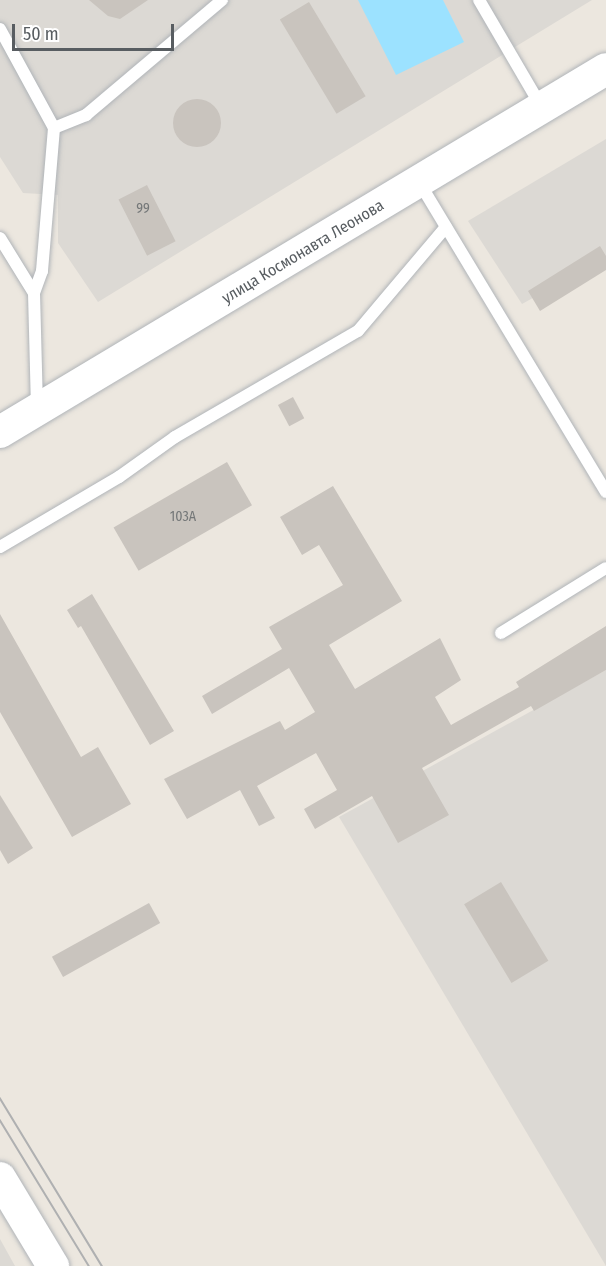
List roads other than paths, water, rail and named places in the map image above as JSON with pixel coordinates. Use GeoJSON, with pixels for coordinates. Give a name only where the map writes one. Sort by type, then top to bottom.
{"type":"FeatureCollection","features":[{"type":"Feature","properties":{"kind":"street","name":"улица Космонавта Леонова"},"geometry":{"type":"LineString","coordinates":[[0,432],[37,412],[606,69]]}},
{"type":"Feature","properties":{"kind":"street"},"geometry":{"type":"LineString","coordinates":[[0,1178],[53,1266]]}},
{"type":"Feature","properties":{"kind":"lane"},"geometry":{"type":"LineString","coordinates":[[54,128],[86,115],[222,0]]}},
{"type":"Feature","properties":{"kind":"lane"},"geometry":{"type":"LineString","coordinates":[[479,0],[542,108]]}},
{"type":"Feature","properties":{"kind":"lane"},"geometry":{"type":"LineString","coordinates":[[0,29],[54,128],[42,271],[33,293],[37,412]]}},
{"type":"Feature","properties":{"kind":"lane"},"geometry":{"type":"LineString","coordinates":[[418,182],[606,492]]}},
{"type":"Feature","properties":{"kind":"lane"},"geometry":{"type":"LineString","coordinates":[[0,547],[119,477],[175,437],[358,331],[446,227]]}},
{"type":"Feature","properties":{"kind":"lane"},"geometry":{"type":"LineString","coordinates":[[0,238],[33,293]]}},
{"type":"Feature","properties":{"kind":"lane"},"geometry":{"type":"LineString","coordinates":[[501,633],[606,568]]}},
{"type":"Feature","properties":{"kind":"water"},"geometry":{"type":"Polygon","coordinates":[[[358,0],[443,0],[464,42],[396,75],[358,0]]]}},
{"type":"Feature","properties":{"kind":"tram line"},"geometry":{"type":"LineString","coordinates":[[0,1098],[102,1266]]}},
{"type":"Feature","properties":{"kind":"tram line"},"geometry":{"type":"LineString","coordinates":[[0,1120],[89,1266]]}}]}
